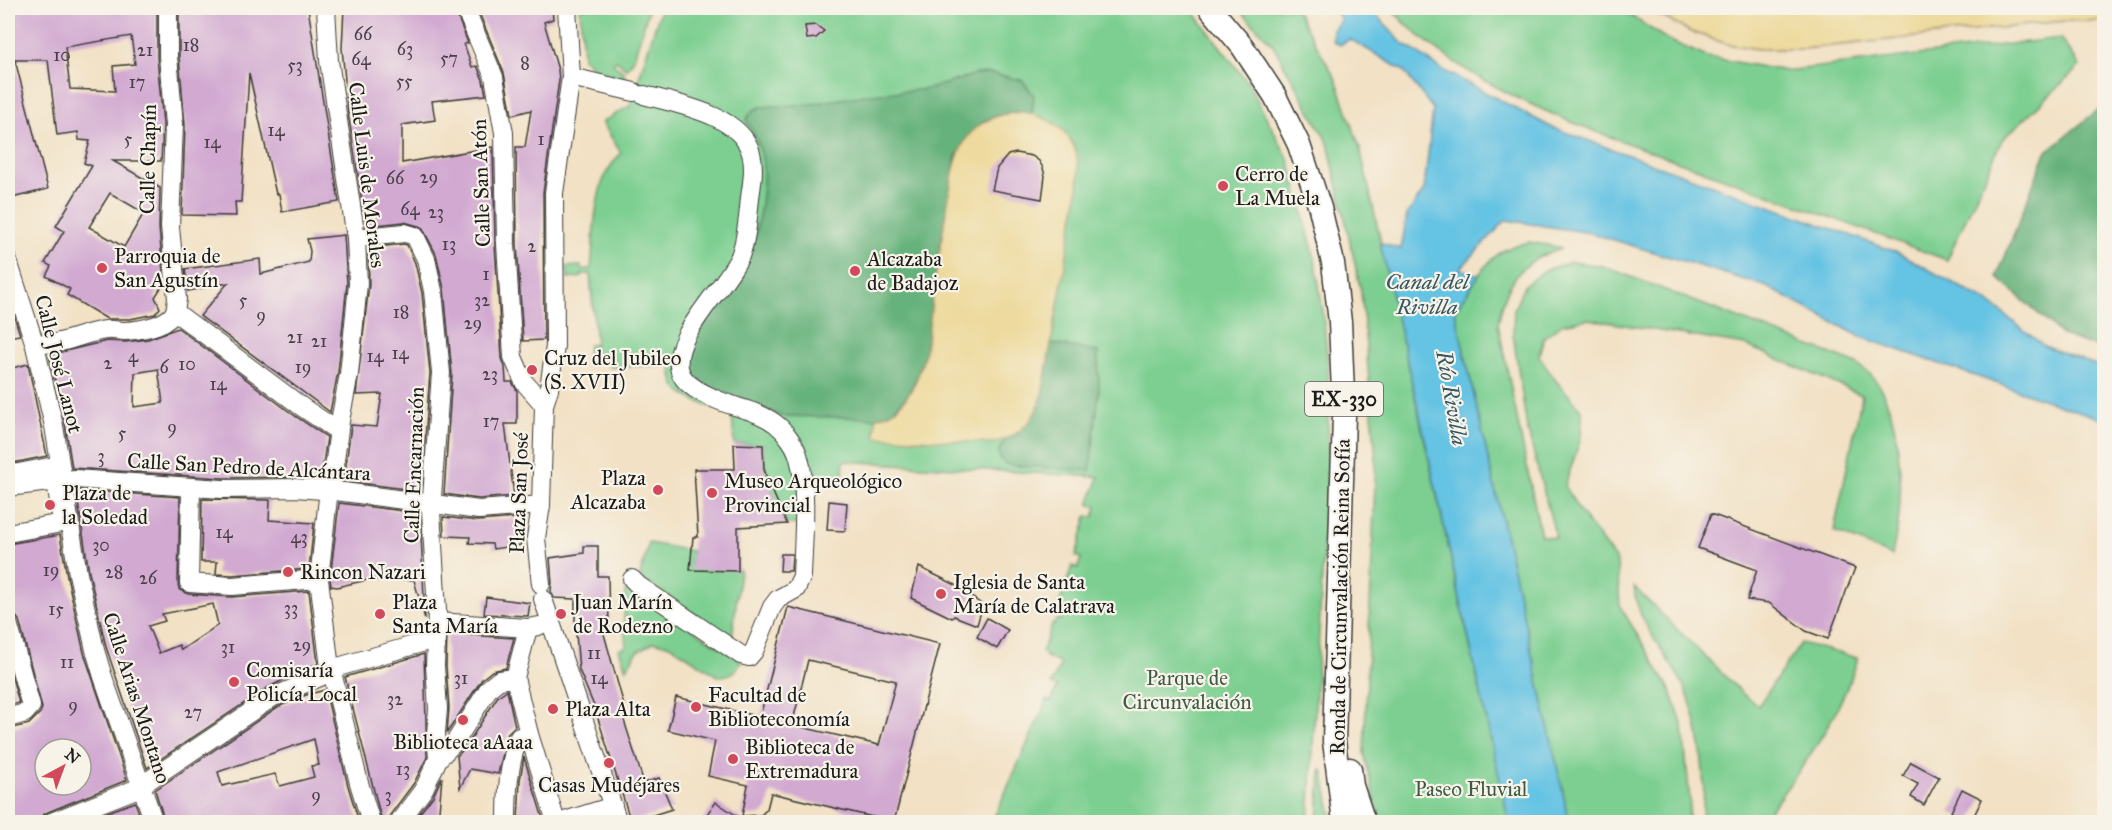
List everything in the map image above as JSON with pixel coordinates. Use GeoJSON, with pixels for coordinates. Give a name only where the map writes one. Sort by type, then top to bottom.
{"type":"FeatureCollection","features":[{"type":"Feature","properties":{"kind":"main road","name":"Ronda de Circunvalación Reina Sofía"},"geometry":{"type":"LineString","coordinates":[[1210,8],[1242,46],[1275,96],[1299,145],[1320,208],[1333,263],[1340,322],[1344,416],[1334,741],[1344,822]]}},
{"type":"Feature","properties":{"kind":"main road","name":"Ronda de Circunvalación Reina Sofía"},"geometry":{"type":"LineString","coordinates":[[1230,8],[1254,36],[1288,88],[1333,201],[1345,259],[1353,318],[1359,417],[1346,738],[1352,786],[1364,822]]}},
{"type":"Feature","properties":{"kind":"street","name":"Calle Chapín"},"geometry":{"type":"LineString","coordinates":[[168,8],[168,56],[173,113],[170,216],[177,299],[175,312]]}},
{"type":"Feature","properties":{"kind":"street","name":"Calle Luis de Morales"},"geometry":{"type":"LineString","coordinates":[[326,8],[329,62],[356,238],[358,268],[356,316],[349,374],[338,431],[319,579],[331,669],[371,822]]}},
{"type":"Feature","properties":{"kind":"street","name":"Calle San Atón"},"geometry":{"type":"LineString","coordinates":[[465,8],[494,77],[504,133],[508,292]]}},
{"type":"Feature","properties":{"kind":"street","name":"Plaza San José"},"geometry":{"type":"LineString","coordinates":[[567,8],[571,77],[554,194],[555,346],[549,389],[544,405],[541,506],[536,538],[542,592],[551,624],[615,815]]}},
{"type":"Feature","properties":{"kind":"street"},"geometry":{"type":"LineString","coordinates":[[571,77],[639,93],[719,118],[731,124],[744,137],[751,153],[753,176],[740,256],[684,336],[678,355],[681,375],[696,390],[754,412],[777,424],[789,438],[799,457],[803,486],[802,576],[796,589],[778,599],[772,607],[754,651],[749,657],[741,655],[632,579]]}},
{"type":"Feature","properties":{"kind":"street","name":"Calle Encarnación"},"geometry":{"type":"LineString","coordinates":[[356,238],[411,233],[418,241],[426,259],[437,312],[441,373],[432,505],[438,759]]}},
{"type":"Feature","properties":{"kind":"street","name":"Calle José Lanot"},"geometry":{"type":"LineString","coordinates":[[8,261],[34,342],[54,426],[59,480]]}},
{"type":"Feature","properties":{"kind":"street","name":"Plaza San José"},"geometry":{"type":"LineString","coordinates":[[508,292],[512,350],[516,364],[524,382],[544,405]]}},
{"type":"Feature","properties":{"kind":"street"},"geometry":{"type":"LineString","coordinates":[[34,342],[48,344],[105,330],[127,331],[145,328],[165,321],[175,312],[302,407],[338,431]]}},
{"type":"Feature","properties":{"kind":"street"},"geometry":{"type":"LineString","coordinates":[[8,475],[54,466],[59,480],[62,523],[8,533]]}},
{"type":"Feature","properties":{"kind":"street","name":"Calle San Pedro de Alcántara"},"geometry":{"type":"LineString","coordinates":[[59,480],[75,479],[222,489],[296,488],[489,510],[541,506]]}},
{"type":"Feature","properties":{"kind":"street"},"geometry":{"type":"LineString","coordinates":[[8,487],[59,480]]}},
{"type":"Feature","properties":{"kind":"street","name":"Calle Arias Montano"},"geometry":{"type":"LineString","coordinates":[[59,480],[95,650],[108,694],[154,822]]}},
{"type":"Feature","properties":{"kind":"street"},"geometry":{"type":"LineString","coordinates":[[191,487],[189,583],[232,586],[319,579]]}},
{"type":"Feature","properties":{"kind":"street"},"geometry":{"type":"LineString","coordinates":[[8,623],[30,700],[29,710],[16,716]]}},
{"type":"Feature","properties":{"kind":"street"},"geometry":{"type":"LineString","coordinates":[[52,822],[141,786],[273,697],[320,677],[331,669],[436,631],[528,628],[551,624]]}},
{"type":"Feature","properties":{"kind":"street"},"geometry":{"type":"LineString","coordinates":[[528,628],[515,678],[556,822]]}},
{"type":"Feature","properties":{"kind":"street"},"geometry":{"type":"LineString","coordinates":[[399,822],[424,789],[438,759],[455,742],[489,688],[499,680],[515,678]]}},
{"type":"Feature","properties":{"kind":"street"},"geometry":{"type":"LineString","coordinates":[[507,822],[507,785],[514,748],[519,738],[530,734]]}},
{"type":"Feature","properties":{"kind":"street"},"geometry":{"type":"LineString","coordinates":[[561,822],[615,815]]}},
{"type":"Feature","properties":{"kind":"green space"},"geometry":{"type":"Polygon","coordinates":[[[580,8],[649,8],[633,61],[626,69],[617,60],[613,63],[625,74],[623,79],[596,70],[583,58],[580,8]]]}},
{"type":"Feature","properties":{"kind":"green space","name":"Parque de Circunvalación"},"geometry":{"type":"Polygon","coordinates":[[[661,8],[1188,8],[1196,15],[1248,83],[1289,160],[1315,259],[1323,312],[1328,366],[1328,462],[1309,822],[992,822],[1047,700],[1051,702],[1057,687],[1051,684],[1061,664],[1042,652],[1052,624],[1054,625],[1057,619],[1061,620],[1066,609],[1059,605],[1072,566],[1078,568],[1081,558],[1076,556],[1087,516],[1094,517],[1097,507],[1089,504],[1099,477],[844,461],[842,485],[809,484],[808,525],[787,524],[767,476],[763,445],[734,444],[732,413],[701,403],[679,391],[675,385],[671,365],[611,367],[601,359],[587,359],[588,345],[596,344],[590,274],[568,279],[567,267],[581,266],[581,269],[591,269],[598,198],[608,170],[621,153],[602,122],[630,106],[661,8]]]}},
{"type":"Feature","properties":{"kind":"green space","name":"Paseo Fluvial"},"geometry":{"type":"Polygon","coordinates":[[[1238,8],[1295,8],[1336,79],[1360,148],[1509,822],[1381,822],[1379,818],[1364,753],[1376,458],[1361,291],[1328,143],[1273,45],[1238,8]]]}},
{"type":"Feature","properties":{"kind":"green space"},"geometry":{"type":"Polygon","coordinates":[[[1390,8],[1619,8],[1668,40],[1707,57],[1786,71],[2060,38],[2080,66],[2002,140],[1947,260],[1617,140],[1534,106],[1456,63],[1421,37],[1390,8]]]}},
{"type":"Feature","properties":{"kind":"green space"},"geometry":{"type":"Polygon","coordinates":[[[2048,8],[2104,8],[2104,13],[2048,8]]]}},
{"type":"Feature","properties":{"kind":"green space"},"geometry":{"type":"Polygon","coordinates":[[[989,73],[1022,80],[1034,95],[1032,114],[1013,112],[992,117],[983,122],[956,156],[934,284],[926,350],[918,375],[907,396],[892,412],[876,418],[781,416],[701,384],[690,371],[687,357],[690,343],[741,271],[756,232],[762,200],[763,171],[760,148],[746,120],[751,112],[759,107],[811,104],[871,94],[929,89],[976,74],[989,73]]]}},
{"type":"Feature","properties":{"kind":"green space"},"geometry":{"type":"Polygon","coordinates":[[[2104,105],[2104,350],[2062,335],[1997,277],[2046,152],[2104,105]]]}},
{"type":"Feature","properties":{"kind":"green space"},"geometry":{"type":"Polygon","coordinates":[[[1530,242],[1562,248],[1535,259],[1517,275],[1505,296],[1498,324],[1541,536],[1556,538],[1527,428],[1513,334],[1514,310],[1524,286],[1545,270],[1571,262],[1603,266],[1857,364],[1871,375],[1880,388],[1893,422],[1899,461],[1900,499],[1892,556],[1834,531],[1862,395],[1745,345],[1588,319],[1562,324],[1544,337],[1539,355],[1554,378],[1582,411],[1581,438],[1565,485],[1578,509],[1617,562],[1620,606],[1671,691],[1683,727],[1690,802],[1688,822],[1568,822],[1455,311],[1493,258],[1511,247],[1530,242]]]}},
{"type":"Feature","properties":{"kind":"green space"},"geometry":{"type":"Polygon","coordinates":[[[1051,343],[1098,352],[1099,391],[1090,471],[1008,465],[1001,460],[998,452],[1005,440],[1018,433],[1038,408],[1051,343]]]}},
{"type":"Feature","properties":{"kind":"green space"},"geometry":{"type":"Polygon","coordinates":[[[649,543],[692,551],[691,568],[740,570],[732,638],[644,581],[640,575],[649,543]]]}},
{"type":"Feature","properties":{"kind":"green space"},"geometry":{"type":"Polygon","coordinates":[[[1634,587],[1758,706],[1801,643],[1858,658],[1850,681],[1829,724],[1804,764],[1761,822],[1701,822],[1703,770],[1693,712],[1681,681],[1652,636],[1640,612],[1634,587]]]}},
{"type":"Feature","properties":{"kind":"green space"},"geometry":{"type":"Polygon","coordinates":[[[632,589],[741,661],[737,668],[730,674],[718,676],[670,645],[654,642],[638,651],[626,669],[619,649],[626,647],[625,591],[632,589]]]}},
{"type":"Feature","properties":{"kind":"green space"},"geometry":{"type":"Polygon","coordinates":[[[1321,770],[1323,770],[1333,822],[1318,822],[1321,770]]]}},
{"type":"Feature","properties":{"kind":"sand"},"geometry":{"type":"Polygon","coordinates":[[[1646,8],[2045,8],[2104,13],[2104,21],[2064,21],[1804,49],[1758,49],[1727,44],[1689,31],[1646,8]]]}},
{"type":"Feature","properties":{"kind":"sand"},"geometry":{"type":"Polygon","coordinates":[[[1024,112],[1054,123],[1064,132],[1072,142],[1079,166],[1077,198],[1041,400],[1037,409],[1028,423],[1016,434],[992,443],[875,437],[876,418],[891,412],[905,399],[920,369],[928,334],[950,188],[958,155],[974,129],[987,120],[1024,112]]]}},
{"type":"Feature","properties":{"kind":"water"},"geometry":{"type":"Polygon","coordinates":[[[1335,8],[1370,8],[1401,42],[1443,70],[1551,127],[1899,253],[1991,304],[2044,346],[2104,368],[2104,420],[1861,337],[1765,286],[1591,233],[1506,220],[1460,269],[1479,275],[1455,311],[1568,822],[1509,822],[1380,243],[1401,249],[1407,215],[1424,190],[1433,109],[1404,71],[1350,39],[1340,45],[1333,41],[1333,30],[1341,20],[1335,8]]]}},
{"type":"Feature","properties":{"kind":"building"},"geometry":{"type":"Polygon","coordinates":[[[8,8],[157,8],[157,57],[163,125],[161,161],[113,161],[160,188],[159,228],[164,283],[155,297],[160,308],[155,314],[130,319],[107,319],[67,295],[70,289],[46,276],[51,266],[45,263],[64,231],[56,226],[92,166],[84,163],[90,141],[79,140],[78,132],[57,135],[48,60],[15,60],[48,189],[8,199],[8,8]],[[131,36],[65,47],[70,89],[115,91],[113,66],[135,64],[131,36]],[[110,193],[89,227],[124,247],[144,213],[110,193]]]}},
{"type":"Feature","properties":{"kind":"building"},"geometry":{"type":"Polygon","coordinates":[[[179,8],[308,8],[339,202],[282,212],[249,73],[241,202],[235,202],[236,216],[182,215],[185,125],[179,56],[179,8]]]}},
{"type":"Feature","properties":{"kind":"building"},"geometry":{"type":"Polygon","coordinates":[[[344,8],[454,8],[468,43],[464,44],[472,67],[477,66],[483,80],[486,95],[432,101],[435,120],[402,125],[402,163],[493,147],[495,244],[502,358],[506,382],[512,382],[517,391],[517,424],[505,424],[514,496],[479,499],[444,494],[452,374],[444,289],[436,254],[422,227],[404,222],[366,226],[348,112],[342,48],[344,8]]]}},
{"type":"Feature","properties":{"kind":"building"},"geometry":{"type":"Polygon","coordinates":[[[477,8],[552,8],[553,19],[544,22],[559,80],[543,193],[544,340],[523,341],[517,244],[516,147],[525,147],[531,110],[512,115],[504,73],[477,8]]]}},
{"type":"Feature","properties":{"kind":"building"},"geometry":{"type":"Polygon","coordinates":[[[816,25],[824,31],[816,38],[807,39],[805,26],[816,25]]]}},
{"type":"Feature","properties":{"kind":"building"},"geometry":{"type":"Polygon","coordinates":[[[1016,153],[1032,156],[1043,168],[1045,176],[1042,199],[992,190],[997,168],[1008,155],[1016,153]]]}},
{"type":"Feature","properties":{"kind":"building"},"geometry":{"type":"Polygon","coordinates":[[[344,235],[347,284],[338,372],[330,412],[200,316],[228,283],[188,291],[185,269],[260,259],[261,274],[309,262],[310,251],[307,239],[344,235]]]}},
{"type":"Feature","properties":{"kind":"building"},"geometry":{"type":"Polygon","coordinates":[[[407,245],[415,263],[422,293],[430,373],[421,491],[344,481],[351,425],[377,427],[382,394],[356,395],[369,285],[368,248],[407,245]]]}},
{"type":"Feature","properties":{"kind":"building"},"geometry":{"type":"Polygon","coordinates":[[[8,296],[20,335],[8,337],[8,296]]]}},
{"type":"Feature","properties":{"kind":"building"},"geometry":{"type":"Polygon","coordinates":[[[178,328],[295,416],[327,437],[321,479],[222,478],[72,468],[65,423],[49,355],[107,341],[126,342],[148,339],[178,328]],[[158,369],[135,373],[134,407],[163,403],[158,369]]]}},
{"type":"Feature","properties":{"kind":"building"},"geometry":{"type":"Polygon","coordinates":[[[28,364],[47,456],[8,464],[8,450],[12,449],[8,429],[8,369],[28,364]]]}},
{"type":"Feature","properties":{"kind":"building","name":"Museo Arqueológico Provincial"},"geometry":{"type":"Polygon","coordinates":[[[734,444],[763,445],[764,469],[787,524],[738,527],[738,571],[690,570],[693,537],[698,537],[694,469],[735,469],[734,444]]]}},
{"type":"Feature","properties":{"kind":"building"},"geometry":{"type":"Polygon","coordinates":[[[76,490],[180,497],[179,589],[188,594],[231,597],[309,591],[318,664],[294,672],[267,688],[147,768],[106,647],[89,572],[76,490]],[[213,604],[162,614],[165,621],[148,626],[159,653],[179,645],[181,650],[218,625],[213,604]]]}},
{"type":"Feature","properties":{"kind":"building"},"geometry":{"type":"Polygon","coordinates":[[[202,499],[270,500],[269,520],[314,523],[309,569],[232,575],[216,574],[217,562],[201,562],[202,499]]]}},
{"type":"Feature","properties":{"kind":"building"},"geometry":{"type":"Polygon","coordinates":[[[829,501],[847,503],[845,531],[827,530],[829,501]]]}},
{"type":"Feature","properties":{"kind":"building"},"geometry":{"type":"Polygon","coordinates":[[[339,503],[420,513],[425,619],[414,580],[371,579],[337,587],[331,586],[339,503]]]}},
{"type":"Feature","properties":{"kind":"building"},"geometry":{"type":"Polygon","coordinates":[[[1711,514],[1855,568],[1828,639],[1806,631],[1769,603],[1747,600],[1757,570],[1698,548],[1711,514]]]}},
{"type":"Feature","properties":{"kind":"building"},"geometry":{"type":"Polygon","coordinates":[[[443,517],[478,521],[516,518],[521,545],[493,549],[492,544],[469,543],[470,537],[444,536],[443,517]]]}},
{"type":"Feature","properties":{"kind":"building"},"geometry":{"type":"Polygon","coordinates":[[[60,535],[84,653],[127,780],[93,794],[93,737],[33,737],[33,797],[85,797],[48,812],[43,815],[41,822],[8,822],[8,729],[29,724],[42,708],[19,620],[8,612],[8,544],[60,535]]]}},
{"type":"Feature","properties":{"kind":"building"},"geometry":{"type":"Polygon","coordinates":[[[584,546],[598,546],[598,576],[608,576],[609,627],[602,627],[625,709],[621,711],[644,783],[659,778],[672,809],[631,822],[594,706],[579,670],[575,599],[554,598],[551,591],[550,558],[584,553],[584,546]]]}},
{"type":"Feature","properties":{"kind":"building"},"geometry":{"type":"Polygon","coordinates":[[[781,554],[792,554],[791,571],[780,571],[781,554]]]}},
{"type":"Feature","properties":{"kind":"building","name":"Iglesia de Santa María de Calatrava"},"geometry":{"type":"Polygon","coordinates":[[[919,567],[968,591],[970,596],[980,603],[982,608],[977,625],[954,616],[952,618],[911,598],[919,567]]]}},
{"type":"Feature","properties":{"kind":"building"},"geometry":{"type":"Polygon","coordinates":[[[486,597],[530,603],[528,616],[484,614],[486,597]]]}},
{"type":"Feature","properties":{"kind":"building","name":"Facultad de Biblioteconomía"},"geometry":{"type":"Polygon","coordinates":[[[788,607],[940,644],[894,822],[771,793],[767,809],[761,815],[742,816],[748,785],[708,776],[715,741],[668,730],[676,697],[760,717],[788,607]],[[808,660],[792,725],[879,745],[896,681],[808,660]]]}},
{"type":"Feature","properties":{"kind":"building"},"geometry":{"type":"Polygon","coordinates":[[[987,618],[1008,630],[997,649],[977,637],[987,618]]]}},
{"type":"Feature","properties":{"kind":"building"},"geometry":{"type":"Polygon","coordinates":[[[447,634],[514,638],[506,668],[492,671],[482,679],[447,733],[449,708],[446,666],[447,634]]]}},
{"type":"Feature","properties":{"kind":"building"},"geometry":{"type":"Polygon","coordinates":[[[424,654],[427,757],[414,783],[390,815],[388,822],[382,822],[345,677],[424,654]]]}},
{"type":"Feature","properties":{"kind":"building"},"geometry":{"type":"Polygon","coordinates":[[[8,663],[19,703],[8,706],[8,663]]]}},
{"type":"Feature","properties":{"kind":"building"},"geometry":{"type":"Polygon","coordinates":[[[325,690],[359,822],[165,822],[155,790],[278,707],[325,690]],[[314,739],[218,772],[222,786],[275,774],[280,786],[314,777],[311,766],[319,765],[314,739]]]}},
{"type":"Feature","properties":{"kind":"building"},"geometry":{"type":"Polygon","coordinates":[[[507,690],[515,726],[508,733],[498,774],[470,769],[460,788],[457,756],[465,748],[498,696],[507,690]]]}},
{"type":"Feature","properties":{"kind":"building"},"geometry":{"type":"Polygon","coordinates":[[[524,757],[544,822],[518,822],[520,780],[524,757]]]}},
{"type":"Feature","properties":{"kind":"building"},"geometry":{"type":"Polygon","coordinates":[[[1911,762],[1939,777],[1924,805],[1911,797],[1918,784],[1903,776],[1911,762]]]}},
{"type":"Feature","properties":{"kind":"building"},"geometry":{"type":"Polygon","coordinates":[[[442,777],[438,822],[413,822],[433,796],[442,777]]]}},
{"type":"Feature","properties":{"kind":"building"},"geometry":{"type":"Polygon","coordinates":[[[1962,789],[1982,799],[1971,822],[1951,812],[1962,789]]]}},
{"type":"Feature","properties":{"kind":"building"},"geometry":{"type":"Polygon","coordinates":[[[135,802],[142,822],[81,822],[135,802]]]}},
{"type":"Feature","properties":{"kind":"building"},"geometry":{"type":"Polygon","coordinates":[[[716,802],[746,822],[701,822],[716,802]]]}},
{"type":"Feature","properties":{"kind":"place","name":"Cerro de La Muela"},"geometry":{"type":"Point","coordinates":[1223,186]}},
{"type":"Feature","properties":{"kind":"place","name":"Parroquia de San Agustín"},"geometry":{"type":"Point","coordinates":[102,268]}},
{"type":"Feature","properties":{"kind":"place","name":"Alcazaba de Badajoz"},"geometry":{"type":"Point","coordinates":[855,271]}},
{"type":"Feature","properties":{"kind":"place","name":"Cruz del Jubileo (S. XVII)"},"geometry":{"type":"Point","coordinates":[532,370]}},
{"type":"Feature","properties":{"kind":"place","name":"Plaza Alcazaba"},"geometry":{"type":"Point","coordinates":[658,490]}},
{"type":"Feature","properties":{"kind":"place","name":"Museo Arqueológico Provincial"},"geometry":{"type":"Point","coordinates":[712,493]}},
{"type":"Feature","properties":{"kind":"place","name":"Plaza de la Soledad"},"geometry":{"type":"Point","coordinates":[50,505]}},
{"type":"Feature","properties":{"kind":"place","name":"Rincon Nazari"},"geometry":{"type":"Point","coordinates":[288,572]}},
{"type":"Feature","properties":{"kind":"place","name":"Iglesia de Santa María de Calatrava"},"geometry":{"type":"Point","coordinates":[941,594]}},
{"type":"Feature","properties":{"kind":"place","name":"Plaza Santa María"},"geometry":{"type":"Point","coordinates":[380,614]}},
{"type":"Feature","properties":{"kind":"place","name":"Juan Marín de Rodezno"},"geometry":{"type":"Point","coordinates":[561,614]}},
{"type":"Feature","properties":{"kind":"place","name":"Comisaría Policía Local"},"geometry":{"type":"Point","coordinates":[234,682]}},
{"type":"Feature","properties":{"kind":"place","name":"Facultad de Biblioteconomía"},"geometry":{"type":"Point","coordinates":[696,707]}},
{"type":"Feature","properties":{"kind":"place","name":"Plaza Alta"},"geometry":{"type":"Point","coordinates":[553,709]}},
{"type":"Feature","properties":{"kind":"place","name":"Biblioteca aAaaa"},"geometry":{"type":"Point","coordinates":[463,720]}},
{"type":"Feature","properties":{"kind":"place","name":"Biblioteca de Extremadura"},"geometry":{"type":"Point","coordinates":[733,759]}},
{"type":"Feature","properties":{"kind":"place","name":"Casas Mudéjares"},"geometry":{"type":"Point","coordinates":[609,763]}},
{"type":"Feature","properties":{"kind":"water label","name":"Canal del Rivilla"},"geometry":{"type":"Point","coordinates":[1427,294]}},
{"type":"Feature","properties":{"kind":"water label","name":"Río Rivilla"},"geometry":{"type":"Point","coordinates":[1452,398]}}]}
